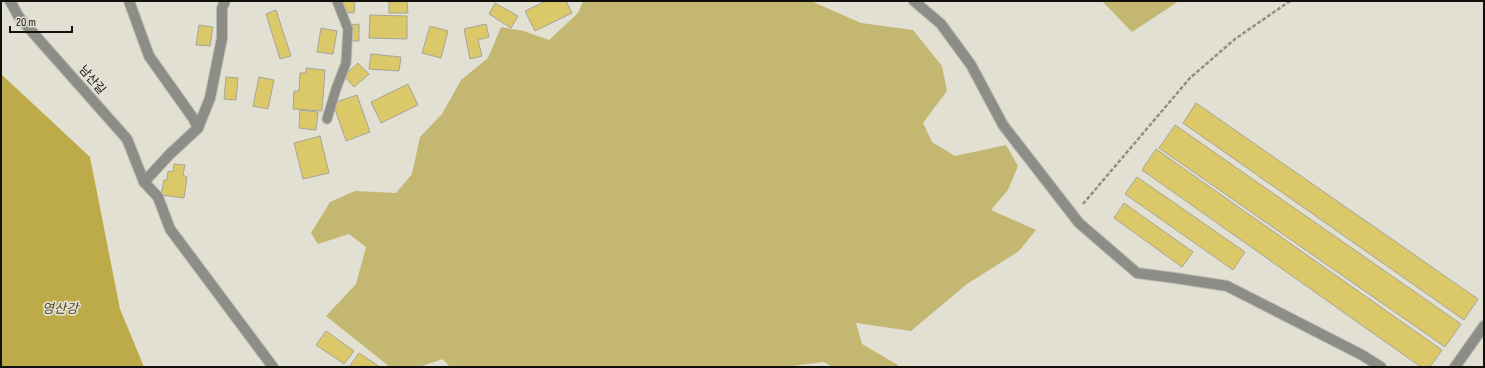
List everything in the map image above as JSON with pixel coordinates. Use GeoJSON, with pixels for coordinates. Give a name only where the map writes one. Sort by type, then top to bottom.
{"type":"FeatureCollection","features":[{"type":"Feature","properties":{"kind":"street","name":"남산길"},"geometry":{"type":"LineString","coordinates":[[10,1],[19,17],[127,139],[144,182],[158,198],[170,229],[273,367]]}},
{"type":"Feature","properties":{"kind":"street"},"geometry":{"type":"LineString","coordinates":[[129,1],[149,56],[193,118],[198,128]]}},
{"type":"Feature","properties":{"kind":"street"},"geometry":{"type":"LineString","coordinates":[[144,182],[170,154],[198,128],[210,98],[222,38],[222,8],[225,1]]}},
{"type":"Feature","properties":{"kind":"street"},"geometry":{"type":"LineString","coordinates":[[914,1],[941,24],[972,65],[1002,125],[1073,215],[1080,223],[1137,273],[1227,286],[1362,355],[1381,367]]}},
{"type":"Feature","properties":{"kind":"street"},"geometry":{"type":"LineString","coordinates":[[1455,367],[1484,326]]}},
{"type":"Feature","properties":{"kind":"lane"},"geometry":{"type":"LineString","coordinates":[[328,119],[336,89],[346,63],[348,29],[337,1]]}},
{"type":"Feature","properties":{"kind":"path"},"geometry":{"type":"LineString","coordinates":[[1073,215],[1190,78],[1235,40],[1290,1]]}},
{"type":"Feature","properties":{"kind":"shaded area"},"geometry":{"type":"Polygon","coordinates":[[[583,1],[811,1],[861,23],[913,30],[942,66],[947,91],[923,123],[932,142],[955,156],[1006,145],[1018,166],[1008,190],[991,210],[1036,230],[1019,251],[967,284],[911,331],[856,323],[862,344],[898,365],[897,367],[832,367],[824,362],[785,367],[450,367],[443,359],[419,367],[390,367],[326,316],[356,284],[366,247],[349,234],[318,244],[311,233],[330,202],[355,191],[396,193],[412,174],[420,137],[442,114],[461,80],[488,58],[501,27],[524,31],[549,40],[578,13],[583,1]]]}},
{"type":"Feature","properties":{"kind":"shaded area"},"geometry":{"type":"Polygon","coordinates":[[[1102,1],[1179,1],[1132,32],[1102,1]]]}},
{"type":"Feature","properties":{"kind":"water","name":"영산강"},"geometry":{"type":"Polygon","coordinates":[[[1,74],[90,157],[120,309],[144,367],[1,367],[1,74]]]}},
{"type":"Feature","properties":{"kind":"building"},"geometry":{"type":"Polygon","coordinates":[[[343,1],[355,1],[354,13],[342,12],[343,1]]]}},
{"type":"Feature","properties":{"kind":"building"},"geometry":{"type":"Polygon","coordinates":[[[389,1],[407,1],[408,13],[389,13],[389,1]]]}},
{"type":"Feature","properties":{"kind":"building"},"geometry":{"type":"Polygon","coordinates":[[[546,1],[566,1],[572,13],[535,31],[525,11],[546,1]]]}},
{"type":"Feature","properties":{"kind":"building"},"geometry":{"type":"Polygon","coordinates":[[[495,3],[518,16],[511,28],[489,14],[495,3]]]}},
{"type":"Feature","properties":{"kind":"building"},"geometry":{"type":"Polygon","coordinates":[[[276,10],[291,56],[280,59],[266,14],[276,10]]]}},
{"type":"Feature","properties":{"kind":"building"},"geometry":{"type":"Polygon","coordinates":[[[370,15],[407,16],[407,39],[369,38],[370,15]]]}},
{"type":"Feature","properties":{"kind":"building"},"geometry":{"type":"Polygon","coordinates":[[[359,24],[359,41],[349,41],[349,25],[359,24]]]}},
{"type":"Feature","properties":{"kind":"building"},"geometry":{"type":"Polygon","coordinates":[[[486,24],[489,37],[478,40],[482,56],[470,59],[464,29],[486,24]]]}},
{"type":"Feature","properties":{"kind":"building"},"geometry":{"type":"Polygon","coordinates":[[[199,25],[213,27],[210,46],[196,45],[199,25]]]}},
{"type":"Feature","properties":{"kind":"building"},"geometry":{"type":"Polygon","coordinates":[[[430,26],[448,31],[441,58],[422,53],[430,26]]]}},
{"type":"Feature","properties":{"kind":"building"},"geometry":{"type":"Polygon","coordinates":[[[321,28],[337,31],[333,54],[317,52],[321,28]]]}},
{"type":"Feature","properties":{"kind":"building"},"geometry":{"type":"Polygon","coordinates":[[[371,54],[401,57],[399,71],[369,69],[371,54]]]}},
{"type":"Feature","properties":{"kind":"building"},"geometry":{"type":"Polygon","coordinates":[[[358,63],[369,74],[354,87],[344,76],[358,63]]]}},
{"type":"Feature","properties":{"kind":"building"},"geometry":{"type":"Polygon","coordinates":[[[306,68],[325,70],[322,111],[293,109],[294,91],[299,91],[300,73],[306,73],[306,68]]]}},
{"type":"Feature","properties":{"kind":"building"},"geometry":{"type":"Polygon","coordinates":[[[226,77],[238,78],[236,100],[224,99],[226,77]]]}},
{"type":"Feature","properties":{"kind":"building"},"geometry":{"type":"Polygon","coordinates":[[[259,77],[274,80],[268,109],[253,106],[259,77]]]}},
{"type":"Feature","properties":{"kind":"building"},"geometry":{"type":"Polygon","coordinates":[[[408,84],[418,105],[381,123],[371,102],[408,84]]]}},
{"type":"Feature","properties":{"kind":"building"},"geometry":{"type":"Polygon","coordinates":[[[357,95],[370,132],[346,141],[333,103],[357,95]]]}},
{"type":"Feature","properties":{"kind":"building"},"geometry":{"type":"Polygon","coordinates":[[[1196,103],[1478,299],[1464,320],[1183,123],[1196,103]]]}},
{"type":"Feature","properties":{"kind":"building"},"geometry":{"type":"Polygon","coordinates":[[[300,110],[318,112],[316,130],[299,128],[300,110]]]}},
{"type":"Feature","properties":{"kind":"building"},"geometry":{"type":"Polygon","coordinates":[[[1175,125],[1461,324],[1445,347],[1159,148],[1175,125]]]}},
{"type":"Feature","properties":{"kind":"building"},"geometry":{"type":"Polygon","coordinates":[[[320,136],[329,173],[303,179],[294,143],[320,136]]]}},
{"type":"Feature","properties":{"kind":"building"},"geometry":{"type":"Polygon","coordinates":[[[1156,149],[1442,350],[1430,367],[1421,367],[1142,170],[1156,149]]]}},
{"type":"Feature","properties":{"kind":"building"},"geometry":{"type":"Polygon","coordinates":[[[174,164],[185,165],[183,175],[187,177],[184,198],[161,195],[164,180],[167,180],[168,171],[173,172],[174,164]]]}},
{"type":"Feature","properties":{"kind":"building"},"geometry":{"type":"Polygon","coordinates":[[[1137,177],[1245,252],[1233,270],[1125,194],[1137,177]]]}},
{"type":"Feature","properties":{"kind":"building"},"geometry":{"type":"Polygon","coordinates":[[[1124,203],[1193,252],[1182,267],[1114,218],[1124,203]]]}},
{"type":"Feature","properties":{"kind":"building"},"geometry":{"type":"Polygon","coordinates":[[[326,331],[354,351],[344,364],[316,345],[326,331]]]}},
{"type":"Feature","properties":{"kind":"building"},"geometry":{"type":"Polygon","coordinates":[[[359,353],[380,367],[349,367],[359,353]]]}}]}
